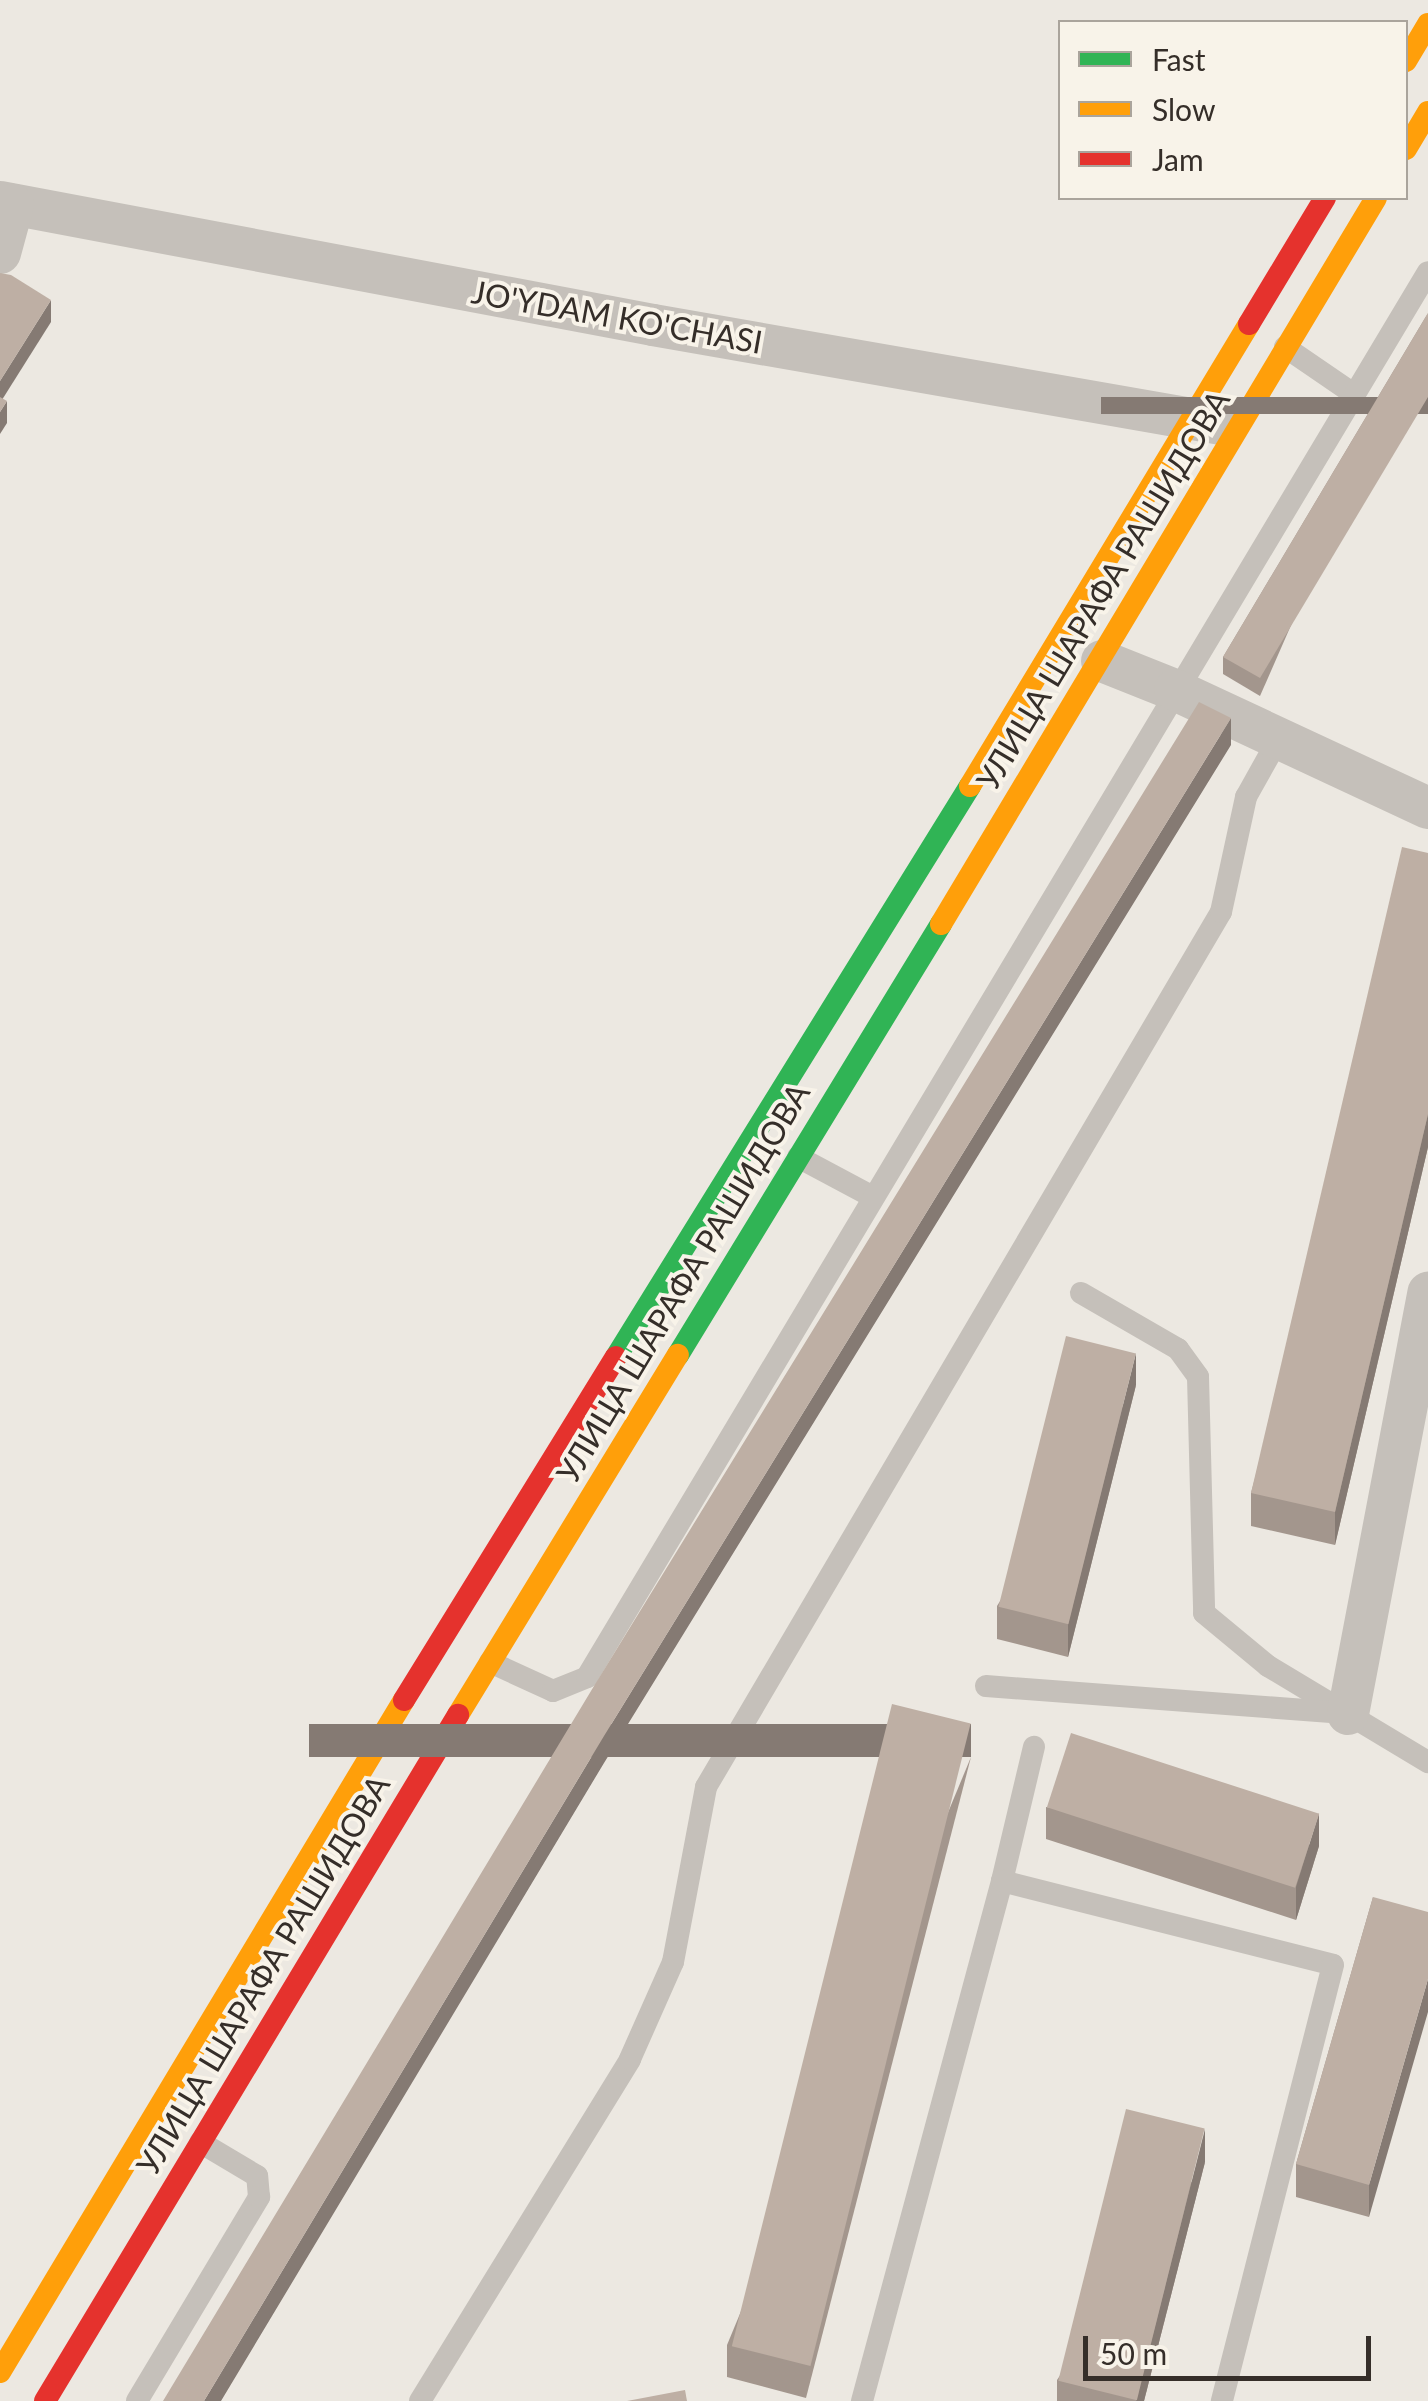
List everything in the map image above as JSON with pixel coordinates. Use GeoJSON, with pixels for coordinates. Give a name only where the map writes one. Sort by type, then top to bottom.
{"type":"FeatureCollection","features":[{"type":"Feature","properties":{"kind":"main road"},"geometry":{"type":"LineString","coordinates":[[1408,59],[1428,24]]}},
{"type":"Feature","properties":{"kind":"main road"},"geometry":{"type":"LineString","coordinates":[[1408,146],[1428,112]]}},
{"type":"Feature","properties":{"kind":"main road"},"geometry":{"type":"LineString","coordinates":[[0,2372],[443,1687],[1323,200]]}},
{"type":"Feature","properties":{"kind":"main road","name":"УЛИЦА ШАРАФА РАШИДОВА"},"geometry":{"type":"LineString","coordinates":[[45,2401],[200,2142],[443,1687],[490,1662],[1102,661],[1236,428],[1375,200]]}},
{"type":"Feature","properties":{"kind":"street","name":"JO'YDAM KO'CHASI"},"geometry":{"type":"LineString","coordinates":[[7,203],[653,325],[1194,416],[1236,428]]}},
{"type":"Feature","properties":{"kind":"street"},"geometry":{"type":"LineString","coordinates":[[0,252],[7,203]]}},
{"type":"Feature","properties":{"kind":"street"},"geometry":{"type":"LineString","coordinates":[[1102,661],[1176,690],[1428,808]]}},
{"type":"Feature","properties":{"kind":"street"},"geometry":{"type":"LineString","coordinates":[[1348,1714],[1428,1293]]}},
{"type":"Feature","properties":{"kind":"lane"},"geometry":{"type":"LineString","coordinates":[[490,1662],[553,1691],[587,1677],[1428,272]]}},
{"type":"Feature","properties":{"kind":"lane"},"geometry":{"type":"LineString","coordinates":[[1285,347],[1355,395]]}},
{"type":"Feature","properties":{"kind":"lane"},"geometry":{"type":"LineString","coordinates":[[420,2401],[630,2060],[673,1962],[706,1787],[1221,912],[1246,797],[1279,738]]}},
{"type":"Feature","properties":{"kind":"lane"},"geometry":{"type":"LineString","coordinates":[[798,1157],[873,1197]]}},
{"type":"Feature","properties":{"kind":"lane"},"geometry":{"type":"LineString","coordinates":[[1081,1293],[1178,1349],[1198,1376],[1204,1613],[1268,1666],[1428,1762]]}},
{"type":"Feature","properties":{"kind":"lane"},"geometry":{"type":"LineString","coordinates":[[986,1686],[1348,1714]]}},
{"type":"Feature","properties":{"kind":"lane"},"geometry":{"type":"LineString","coordinates":[[862,2401],[1034,1748]]}},
{"type":"Feature","properties":{"kind":"lane"},"geometry":{"type":"LineString","coordinates":[[1002,1881],[1334,1965],[1222,2401]]}},
{"type":"Feature","properties":{"kind":"lane"},"geometry":{"type":"LineString","coordinates":[[136,2401],[259,2197],[257,2176],[200,2142]]}},
{"type":"Feature","properties":{"kind":"building"},"geometry":{"type":"Polygon","coordinates":[[[0,273],[11,275],[51,300],[0,381],[0,273]]]}},
{"type":"Feature","properties":{"kind":"building"},"geometry":{"type":"Polygon","coordinates":[[[1428,313],[1428,397],[1260,678],[1223,657],[1428,313]]]}},
{"type":"Feature","properties":{"kind":"building"},"geometry":{"type":"Polygon","coordinates":[[[1199,702],[1231,718],[604,1736],[204,2401],[163,2401],[594,1686],[1199,702]]]}},
{"type":"Feature","properties":{"kind":"building"},"geometry":{"type":"Polygon","coordinates":[[[1402,847],[1428,853],[1428,1114],[1335,1512],[1251,1493],[1402,847]]]}},
{"type":"Feature","properties":{"kind":"building"},"geometry":{"type":"Polygon","coordinates":[[[1066,1336],[1136,1353],[1068,1624],[999,1607],[1066,1336]]]}},
{"type":"Feature","properties":{"kind":"building"},"geometry":{"type":"Polygon","coordinates":[[[892,1704],[971,1724],[810,2366],[732,2346],[892,1704]]]}},
{"type":"Feature","properties":{"kind":"building"},"geometry":{"type":"Polygon","coordinates":[[[1071,1733],[1319,1814],[1295,1888],[1047,1807],[1071,1733]]]}},
{"type":"Feature","properties":{"kind":"building"},"geometry":{"type":"Polygon","coordinates":[[[1373,1897],[1428,1912],[1428,1979],[1369,2185],[1296,2164],[1373,1897]]]}},
{"type":"Feature","properties":{"kind":"building"},"geometry":{"type":"Polygon","coordinates":[[[1126,2109],[1205,2129],[1137,2400],[1058,2381],[1126,2109]]]}},
{"type":"Feature","properties":{"kind":"building"},"geometry":{"type":"Polygon","coordinates":[[[685,2390],[687,2401],[627,2401],[685,2390]]]}},
{"type":"Feature","properties":{"kind":"traffic: fast"},"geometry":{"type":"LineString","coordinates":[[616,1357],[970,786]]}},
{"type":"Feature","properties":{"kind":"traffic: fast"},"geometry":{"type":"LineString","coordinates":[[678,1355],[941,924]]}},
{"type":"Feature","properties":{"kind":"traffic: slow"},"geometry":{"type":"LineString","coordinates":[[1408,58],[1428,24]]}},
{"type":"Feature","properties":{"kind":"traffic: slow"},"geometry":{"type":"LineString","coordinates":[[1408,146],[1428,112]]}},
{"type":"Feature","properties":{"kind":"traffic: slow"},"geometry":{"type":"LineString","coordinates":[[941,924],[1375,200]]}},
{"type":"Feature","properties":{"kind":"traffic: slow"},"geometry":{"type":"LineString","coordinates":[[970,786],[1249,324]]}},
{"type":"Feature","properties":{"kind":"traffic: slow"},"geometry":{"type":"LineString","coordinates":[[458,1715],[678,1355]]}},
{"type":"Feature","properties":{"kind":"traffic: slow"},"geometry":{"type":"LineString","coordinates":[[0,2372],[404,1700]]}},
{"type":"Feature","properties":{"kind":"traffic: jam"},"geometry":{"type":"LineString","coordinates":[[1249,324],[1324,200]]}},
{"type":"Feature","properties":{"kind":"traffic: jam"},"geometry":{"type":"LineString","coordinates":[[404,1700],[616,1357]]}},
{"type":"Feature","properties":{"kind":"traffic: jam"},"geometry":{"type":"LineString","coordinates":[[45,2401],[458,1715]]}}]}
